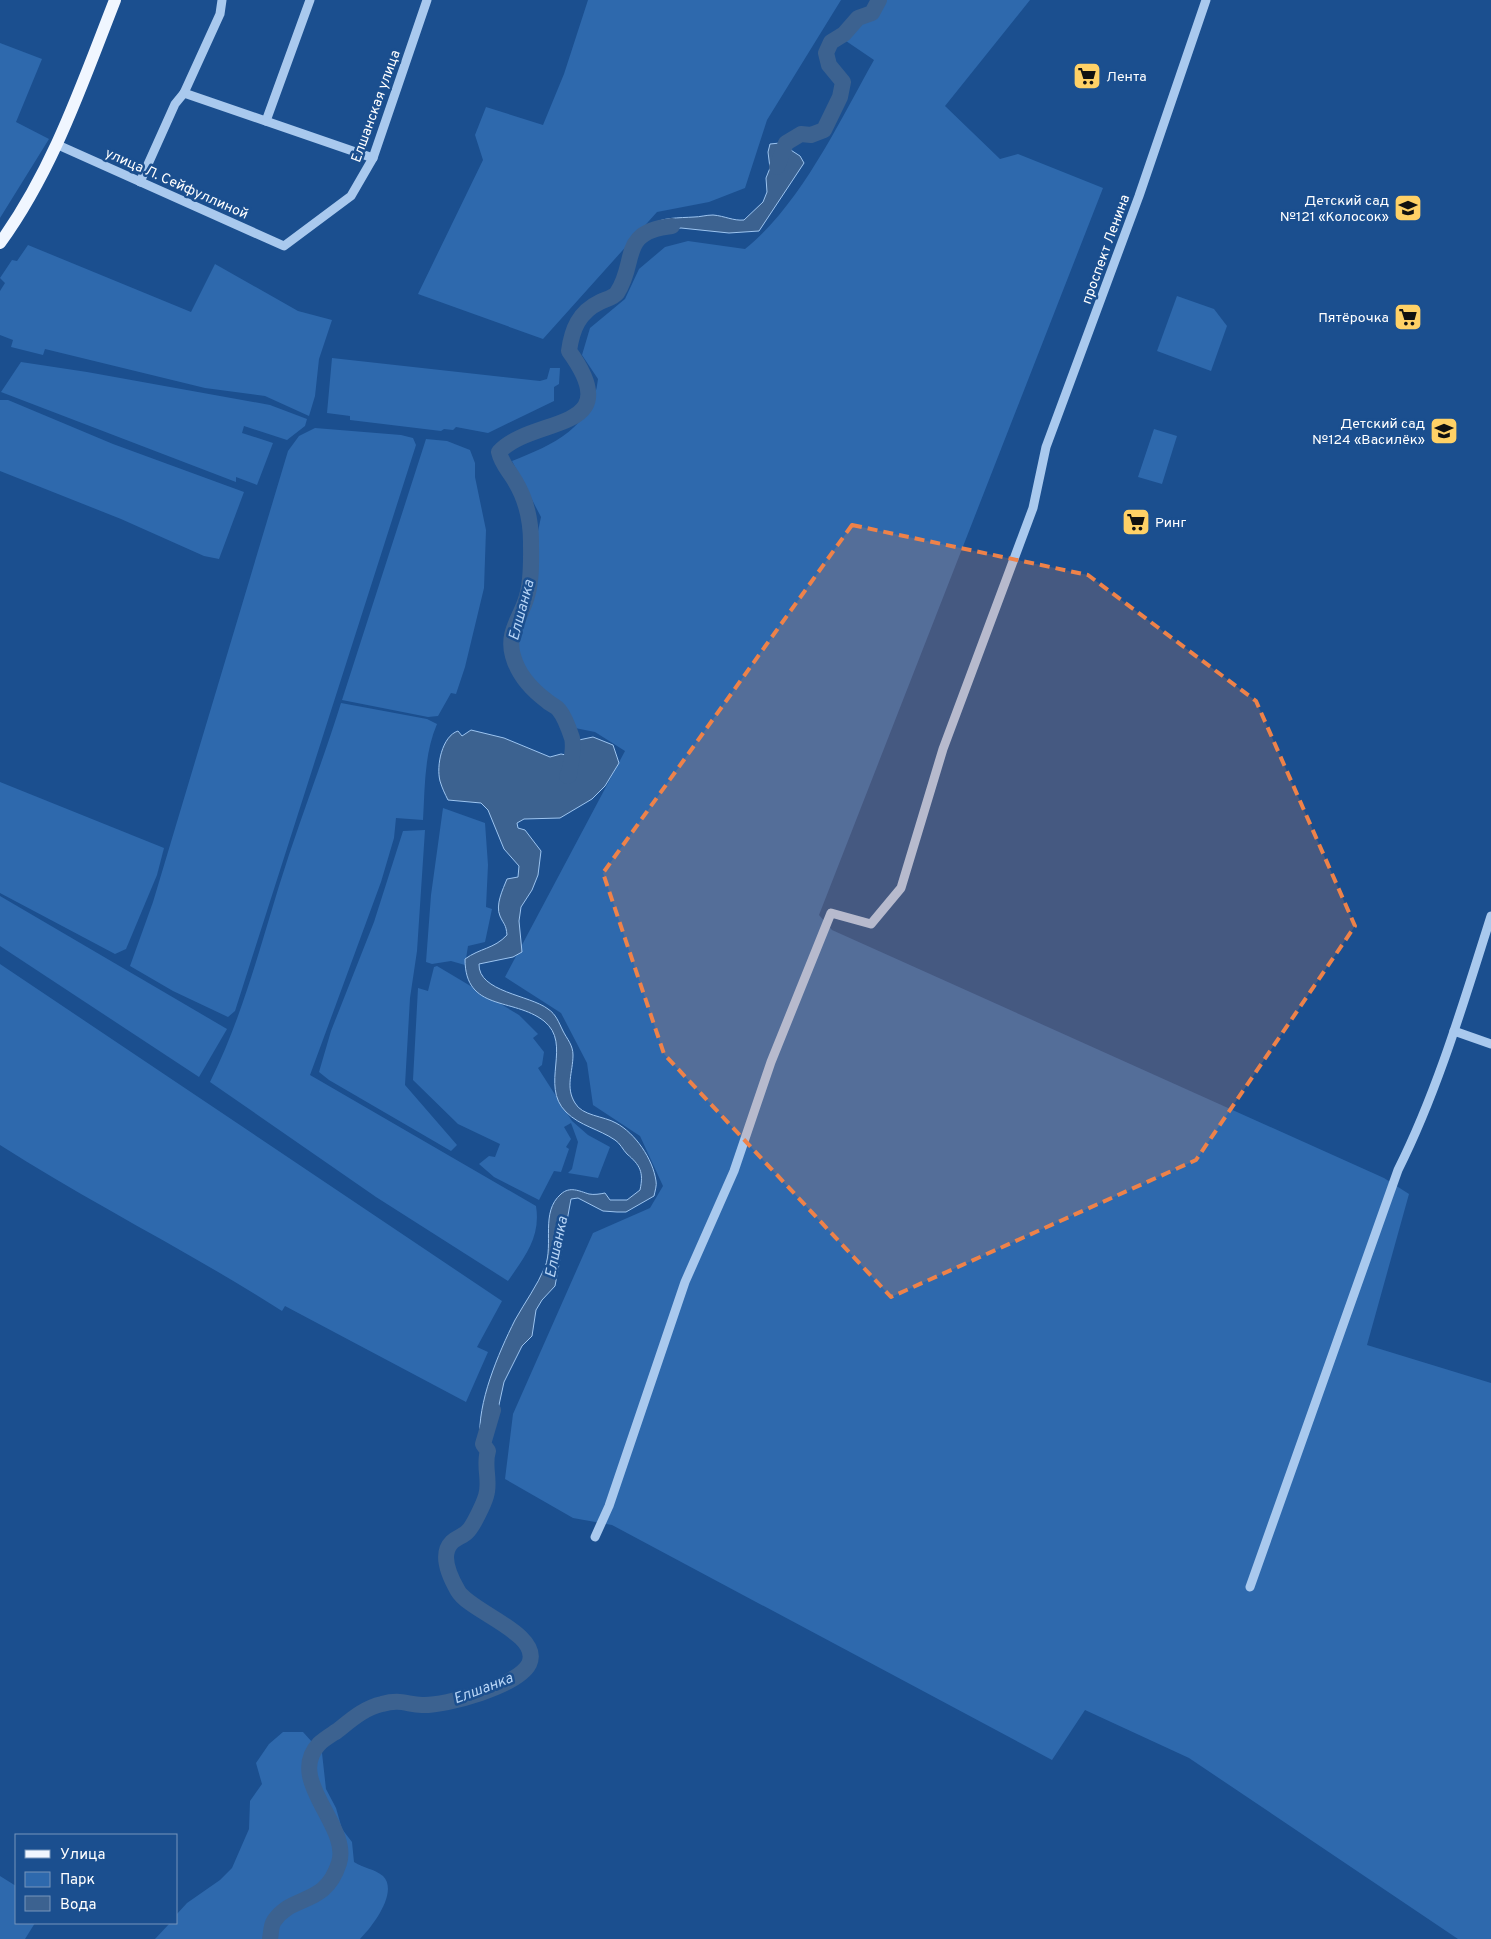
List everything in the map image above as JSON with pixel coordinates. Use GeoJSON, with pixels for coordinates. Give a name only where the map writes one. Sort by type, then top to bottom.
{"type":"FeatureCollection","features":[{"type":"Feature","properties":{"kind":"main road"},"geometry":{"type":"LineString","coordinates":[[0,243],[35,189],[58,145],[115,0]]}},
{"type":"Feature","properties":{"kind":"street"},"geometry":{"type":"LineString","coordinates":[[140,182],[175,104],[184,93],[220,14],[222,0]]}},
{"type":"Feature","properties":{"kind":"street"},"geometry":{"type":"LineString","coordinates":[[266,121],[310,0]]}},
{"type":"Feature","properties":{"kind":"street","name":"Елшанская улица"},"geometry":{"type":"LineString","coordinates":[[284,246],[351,196],[373,158],[427,0]]}},
{"type":"Feature","properties":{"kind":"street","name":"проспект Ленина"},"geometry":{"type":"LineString","coordinates":[[595,1537],[609,1506],[685,1282],[734,1171],[771,1062],[831,913],[871,924],[901,888],[943,749],[1033,508],[1046,447],[1139,196],[1206,0]]}},
{"type":"Feature","properties":{"kind":"street"},"geometry":{"type":"LineString","coordinates":[[184,93],[373,158]]}},
{"type":"Feature","properties":{"kind":"street","name":"улица Л. Сейфуллиной"},"geometry":{"type":"LineString","coordinates":[[58,145],[284,246]]}},
{"type":"Feature","properties":{"kind":"street"},"geometry":{"type":"LineString","coordinates":[[1250,1587],[1398,1170],[1410,1146],[1454,1031],[1491,916]]}},
{"type":"Feature","properties":{"kind":"street"},"geometry":{"type":"LineString","coordinates":[[1454,1031],[1491,1044]]}},
{"type":"Feature","properties":{"kind":"highlighted area"},"geometry":{"type":"Polygon","coordinates":[[[852,525],[1088,575],[1256,701],[1355,926],[1196,1160],[891,1297],[664,1054],[603,873],[852,525]]]}},
{"type":"Feature","properties":{"kind":"green space"},"geometry":{"type":"Polygon","coordinates":[[[588,0],[841,0],[767,120],[745,188],[709,202],[657,212],[543,339],[418,294],[483,160],[475,135],[486,107],[543,125],[564,74],[588,0]]]}},
{"type":"Feature","properties":{"kind":"green space"},"geometry":{"type":"Polygon","coordinates":[[[874,0],[1030,0],[945,106],[1000,159],[1018,154],[1103,188],[819,915],[832,930],[1384,1178],[1409,1194],[1367,1345],[1491,1383],[1491,1939],[1458,1939],[1189,1758],[1085,1710],[1052,1760],[612,1525],[573,1518],[505,1479],[513,1414],[593,1233],[650,1208],[663,1186],[640,1136],[593,1105],[587,1063],[561,1013],[505,977],[625,751],[595,732],[575,728],[521,665],[515,640],[541,517],[512,461],[556,441],[579,422],[588,410],[595,396],[598,379],[582,355],[590,328],[625,299],[639,269],[665,247],[688,241],[745,249],[765,231],[784,209],[833,135],[874,60],[846,41],[874,0]]]}},
{"type":"Feature","properties":{"kind":"green space"},"geometry":{"type":"Polygon","coordinates":[[[0,43],[42,59],[16,122],[49,139],[0,218],[0,43]]]}},
{"type":"Feature","properties":{"kind":"green space"},"geometry":{"type":"Polygon","coordinates":[[[28,245],[191,312],[215,264],[298,311],[332,320],[319,359],[315,396],[309,416],[265,396],[205,388],[45,349],[43,355],[11,347],[13,340],[0,335],[0,291],[5,283],[0,278],[12,260],[17,261],[28,245]]]}},
{"type":"Feature","properties":{"kind":"green space"},"geometry":{"type":"Polygon","coordinates":[[[1177,296],[1214,309],[1227,326],[1211,371],[1157,351],[1177,296]]]}},
{"type":"Feature","properties":{"kind":"green space"},"geometry":{"type":"Polygon","coordinates":[[[332,358],[540,381],[547,379],[550,368],[560,368],[559,384],[554,387],[554,401],[488,433],[456,427],[453,430],[444,429],[441,431],[350,420],[350,416],[327,413],[332,358]]]}},
{"type":"Feature","properties":{"kind":"green space"},"geometry":{"type":"Polygon","coordinates":[[[21,362],[270,405],[307,419],[305,426],[287,440],[244,426],[242,433],[273,443],[257,485],[236,477],[236,482],[1,392],[21,362]]]}},
{"type":"Feature","properties":{"kind":"green space"},"geometry":{"type":"Polygon","coordinates":[[[0,400],[8,400],[113,444],[244,492],[219,559],[204,556],[121,519],[0,471],[0,400]]]}},
{"type":"Feature","properties":{"kind":"green space"},"geometry":{"type":"Polygon","coordinates":[[[315,428],[401,435],[413,438],[416,445],[235,1011],[228,1017],[173,991],[130,966],[153,902],[288,451],[299,436],[315,428]]]}},
{"type":"Feature","properties":{"kind":"green space"},"geometry":{"type":"Polygon","coordinates":[[[1154,429],[1177,436],[1162,484],[1138,477],[1154,429]]]}},
{"type":"Feature","properties":{"kind":"green space"},"geometry":{"type":"Polygon","coordinates":[[[426,439],[447,441],[470,450],[475,463],[475,477],[486,530],[484,588],[465,667],[456,694],[451,693],[438,716],[428,717],[342,700],[426,439]]]}},
{"type":"Feature","properties":{"kind":"green space"},"geometry":{"type":"Polygon","coordinates":[[[341,703],[427,719],[437,724],[427,759],[423,820],[396,818],[394,838],[381,882],[310,1075],[536,1206],[537,1217],[534,1237],[526,1254],[508,1281],[376,1197],[210,1082],[240,1010],[286,863],[341,703]]]}},
{"type":"Feature","properties":{"kind":"green space"},"geometry":{"type":"Polygon","coordinates":[[[0,782],[164,848],[157,875],[126,949],[115,954],[0,893],[0,782]]]}},
{"type":"Feature","properties":{"kind":"green space"},"geometry":{"type":"Polygon","coordinates":[[[443,808],[485,823],[488,865],[486,907],[492,909],[485,942],[468,946],[465,965],[451,961],[432,964],[426,962],[431,895],[443,808]]]}},
{"type":"Feature","properties":{"kind":"green space"},"geometry":{"type":"Polygon","coordinates":[[[425,830],[417,951],[410,998],[405,1085],[457,1145],[451,1151],[329,1080],[319,1072],[331,1031],[374,922],[403,831],[425,830]]]}},
{"type":"Feature","properties":{"kind":"green space"},"geometry":{"type":"Polygon","coordinates":[[[0,896],[227,1029],[199,1077],[0,946],[0,896]]]}},
{"type":"Feature","properties":{"kind":"green space"},"geometry":{"type":"Polygon","coordinates":[[[0,964],[502,1301],[477,1347],[488,1352],[466,1402],[285,1306],[282,1311],[212,1268],[70,1188],[0,1145],[0,964]]]}},
{"type":"Feature","properties":{"kind":"green space"},"geometry":{"type":"Polygon","coordinates":[[[437,966],[519,1015],[538,1034],[533,1038],[544,1052],[542,1065],[538,1068],[572,1121],[588,1135],[610,1147],[598,1178],[568,1173],[572,1169],[578,1142],[571,1123],[564,1127],[571,1139],[566,1147],[569,1149],[561,1172],[554,1171],[539,1200],[494,1177],[479,1164],[489,1156],[495,1157],[500,1144],[458,1124],[413,1080],[418,988],[428,991],[434,967],[437,966]]]}},
{"type":"Feature","properties":{"kind":"green space"},"geometry":{"type":"Polygon","coordinates":[[[283,1732],[303,1732],[322,1753],[326,1789],[336,1808],[342,1829],[352,1842],[354,1862],[380,1874],[387,1883],[386,1900],[377,1918],[360,1939],[155,1939],[169,1924],[178,1924],[178,1913],[187,1903],[220,1880],[232,1868],[249,1829],[250,1801],[262,1784],[256,1763],[269,1744],[283,1732]]]}},
{"type":"Feature","properties":{"kind":"green space"},"geometry":{"type":"Polygon","coordinates":[[[0,1876],[15,1885],[15,1924],[34,1924],[25,1939],[0,1939],[0,1876]]]}},
{"type":"Feature","properties":{"kind":"water"},"geometry":{"type":"Polygon","coordinates":[[[780,143],[800,156],[804,163],[759,231],[729,233],[681,228],[649,230],[649,226],[654,223],[670,218],[713,215],[744,220],[763,202],[767,192],[766,178],[770,168],[768,152],[770,144],[780,143]]]}},
{"type":"Feature","properties":{"kind":"water"},"geometry":{"type":"Polygon","coordinates":[[[471,730],[504,738],[550,757],[561,754],[571,756],[576,749],[574,741],[593,737],[613,745],[619,763],[605,786],[592,799],[560,818],[524,819],[517,823],[518,828],[525,830],[541,851],[538,875],[532,890],[521,907],[519,921],[522,952],[513,957],[479,964],[481,973],[487,981],[496,987],[540,1004],[553,1013],[572,1048],[573,1061],[570,1091],[575,1103],[583,1111],[616,1123],[630,1133],[647,1156],[656,1183],[654,1196],[626,1212],[603,1211],[578,1198],[571,1199],[555,1286],[542,1300],[536,1310],[532,1336],[522,1346],[504,1382],[492,1437],[486,1430],[480,1440],[480,1426],[485,1395],[496,1363],[515,1320],[545,1267],[549,1219],[555,1201],[568,1190],[591,1194],[605,1193],[610,1200],[627,1200],[640,1190],[641,1174],[638,1165],[617,1141],[571,1117],[558,1101],[555,1090],[556,1041],[552,1030],[544,1021],[532,1014],[482,996],[473,988],[467,976],[465,959],[492,946],[507,935],[498,907],[507,879],[518,877],[519,866],[504,849],[488,810],[481,803],[448,800],[440,781],[439,768],[444,745],[452,734],[458,731],[462,736],[471,730]]]}},
{"type":"Feature","properties":{"kind":"waterway","name":"Елшанка"},"geometry":{"type":"LineString","coordinates":[[777,167],[786,143],[801,134],[811,135],[824,130],[840,97],[843,82],[829,65],[826,53],[831,42],[844,34],[858,18],[872,13],[879,0]]}},
{"type":"Feature","properties":{"kind":"waterway","name":"Елшанка"},"geometry":{"type":"LineString","coordinates":[[567,776],[569,775],[573,747],[567,723],[558,709],[541,697],[526,681],[515,663],[511,647],[515,625],[527,596],[530,583],[531,535],[529,519],[522,495],[499,452],[515,440],[570,419],[582,410],[588,397],[585,378],[569,351],[575,328],[587,311],[617,293],[623,281],[636,241],[644,234],[655,229],[672,226]]}},
{"type":"Feature","properties":{"kind":"waterway","name":"Елшанка"},"geometry":{"type":"LineString","coordinates":[[270,1939],[273,1923],[282,1912],[326,1887],[339,1863],[340,1849],[336,1834],[309,1773],[311,1758],[319,1744],[369,1708],[394,1702],[422,1705],[464,1698],[497,1687],[511,1680],[529,1664],[530,1653],[526,1643],[516,1633],[465,1599],[452,1580],[446,1560],[448,1547],[469,1529],[478,1515],[486,1496],[488,1485],[486,1462],[488,1451],[483,1444],[493,1410]]}},
{"type":"Feature","properties":{"kind":"place","name":"Лента"},"geometry":{"type":"Point","coordinates":[1087,76]}},
{"type":"Feature","properties":{"kind":"place","name":"Детский сад №121 «Колосок»"},"geometry":{"type":"Point","coordinates":[1408,208]}},
{"type":"Feature","properties":{"kind":"place","name":"Пятёрочка"},"geometry":{"type":"Point","coordinates":[1408,317]}},
{"type":"Feature","properties":{"kind":"place","name":"Детский сад №124 «Василёк»"},"geometry":{"type":"Point","coordinates":[1444,431]}},
{"type":"Feature","properties":{"kind":"place","name":"Ринг"},"geometry":{"type":"Point","coordinates":[1136,522]}}]}
